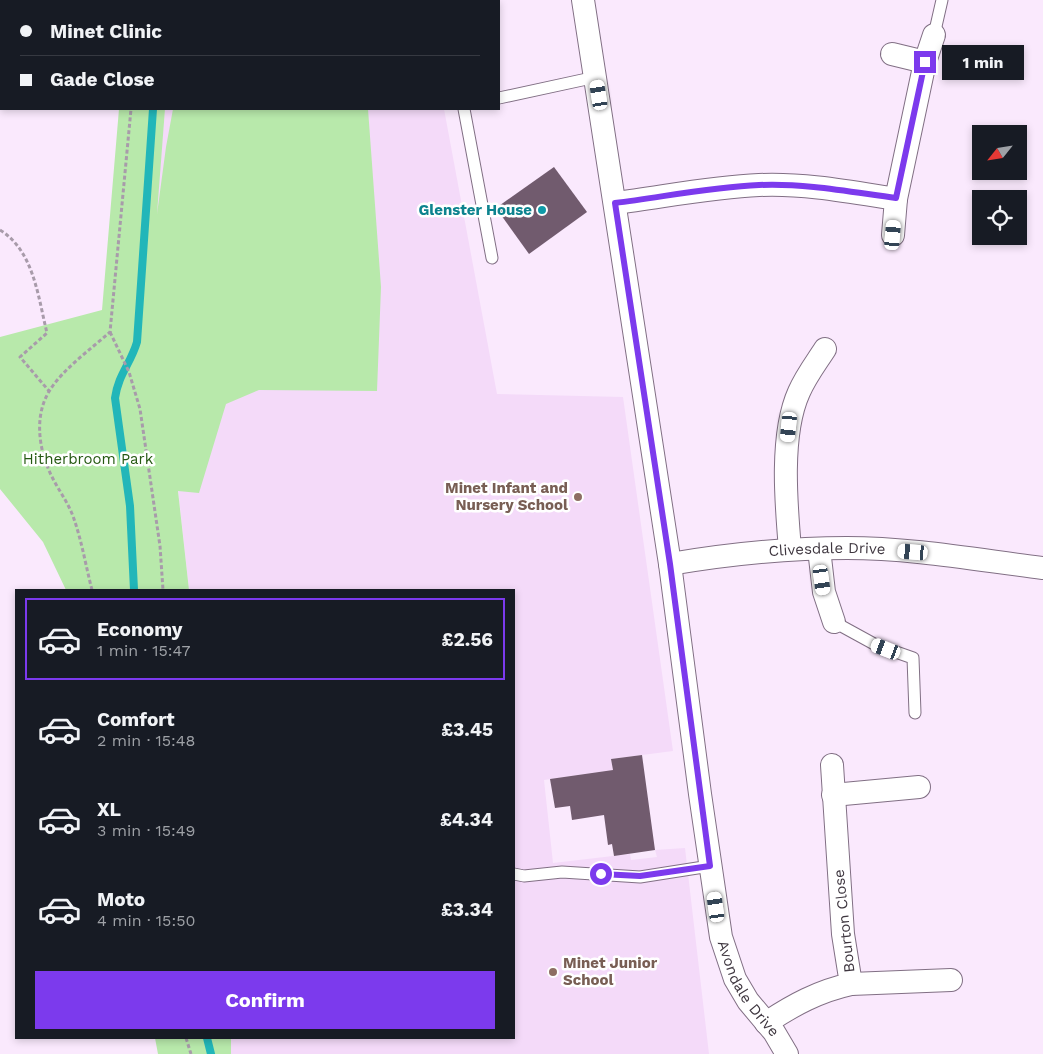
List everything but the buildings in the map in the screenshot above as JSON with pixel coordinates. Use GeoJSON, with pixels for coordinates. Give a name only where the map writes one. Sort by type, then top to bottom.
{"type":"FeatureCollection","features":[{"type":"Feature","properties":{"kind":"street","name":"Avondale Drive"},"geometry":{"type":"LineString","coordinates":[[583,0],[670,564],[721,937],[735,979],[748,1001],[774,1032],[787,1054]]}},
{"type":"Feature","properties":{"kind":"street"},"geometry":{"type":"LineString","coordinates":[[893,235],[896,198],[925,62],[934,35]]}},
{"type":"Feature","properties":{"kind":"street"},"geometry":{"type":"LineString","coordinates":[[892,54],[925,62]]}},
{"type":"Feature","properties":{"kind":"street"},"geometry":{"type":"LineString","coordinates":[[615,203],[728,187],[760,185],[816,187],[896,198]]}},
{"type":"Feature","properties":{"kind":"street"},"geometry":{"type":"LineString","coordinates":[[790,549],[787,483],[789,427],[793,406],[799,392],[825,349]]}},
{"type":"Feature","properties":{"kind":"street","name":"Clivesdale Drive"},"geometry":{"type":"LineString","coordinates":[[670,564],[727,555],[790,549],[874,549],[1043,568]]}},
{"type":"Feature","properties":{"kind":"street"},"geometry":{"type":"LineString","coordinates":[[819,549],[824,592],[834,622]]}},
{"type":"Feature","properties":{"kind":"street","name":"Bourton Close"},"geometry":{"type":"LineString","coordinates":[[766,1023],[788,1008],[813,996],[833,988],[851,984],[843,934],[832,765]]}},
{"type":"Feature","properties":{"kind":"street"},"geometry":{"type":"LineString","coordinates":[[834,795],[919,787]]}},
{"type":"Feature","properties":{"kind":"street"},"geometry":{"type":"LineString","coordinates":[[851,984],[951,980]]}},
{"type":"Feature","properties":{"kind":"lane"},"geometry":{"type":"LineString","coordinates":[[934,35],[942,0]]}},
{"type":"Feature","properties":{"kind":"lane"},"geometry":{"type":"LineString","coordinates":[[500,98],[596,77]]}},
{"type":"Feature","properties":{"kind":"lane"},"geometry":{"type":"LineString","coordinates":[[464,110],[492,258]]}},
{"type":"Feature","properties":{"kind":"lane"},"geometry":{"type":"LineString","coordinates":[[834,622],[876,645],[913,658],[915,713]]}},
{"type":"Feature","properties":{"kind":"lane"},"geometry":{"type":"LineString","coordinates":[[515,874],[524,876],[562,872],[640,876],[710,866]]}},
{"type":"Feature","properties":{"kind":"path"},"geometry":{"type":"LineString","coordinates":[[131,110],[110,332],[129,372],[140,409],[160,546],[163,589]]}},
{"type":"Feature","properties":{"kind":"path"},"geometry":{"type":"LineString","coordinates":[[0,230],[15,242],[33,274],[47,332],[20,358],[49,391]]}},
{"type":"Feature","properties":{"kind":"path"},"geometry":{"type":"LineString","coordinates":[[92,589],[73,517],[48,469],[41,447],[39,426],[49,391],[69,369],[110,332]]}},
{"type":"Feature","properties":{"kind":"path"},"geometry":{"type":"LineString","coordinates":[[186,1039],[191,1054]]}},
{"type":"Feature","properties":{"kind":"shaded area"},"geometry":{"type":"Polygon","coordinates":[[[165,110],[444,110],[497,394],[623,397],[673,751],[611,759],[613,770],[544,780],[553,863],[630,854],[631,860],[657,857],[655,850],[685,848],[709,1054],[231,1054],[231,1039],[515,1039],[515,589],[189,589],[159,315],[155,229],[165,110]]]}},
{"type":"Feature","properties":{"kind":"green space","name":"Hitherbroom Park"},"geometry":{"type":"Polygon","coordinates":[[[119,110],[165,110],[157,214],[173,110],[368,110],[381,287],[377,391],[259,390],[226,404],[199,493],[178,491],[189,589],[66,589],[43,542],[0,489],[0,337],[102,310],[119,110]]]}},
{"type":"Feature","properties":{"kind":"green space"},"geometry":{"type":"Polygon","coordinates":[[[155,1039],[231,1039],[231,1054],[158,1054],[155,1039]]]}},
{"type":"Feature","properties":{"kind":"waterway"},"geometry":{"type":"LineString","coordinates":[[134,589],[130,506],[115,398],[119,382],[137,342],[153,110]]}},
{"type":"Feature","properties":{"kind":"waterway"},"geometry":{"type":"LineString","coordinates":[[207,1039],[211,1054]]}},
{"type":"Feature","properties":{"kind":"place","name":"Glenster House"},"geometry":{"type":"Point","coordinates":[542,210]}},
{"type":"Feature","properties":{"kind":"place","name":"Minet Infant and Nursery School"},"geometry":{"type":"Point","coordinates":[578,497]}},
{"type":"Feature","properties":{"kind":"place","name":"Minet Junior School"},"geometry":{"type":"Point","coordinates":[553,972]}},
{"type":"Feature","properties":{"kind":"route"},"geometry":{"type":"LineString","coordinates":[[601,874],[640,876],[710,866],[670,564],[615,203],[728,187],[760,185],[816,187],[896,198],[925,62]]}}]}
